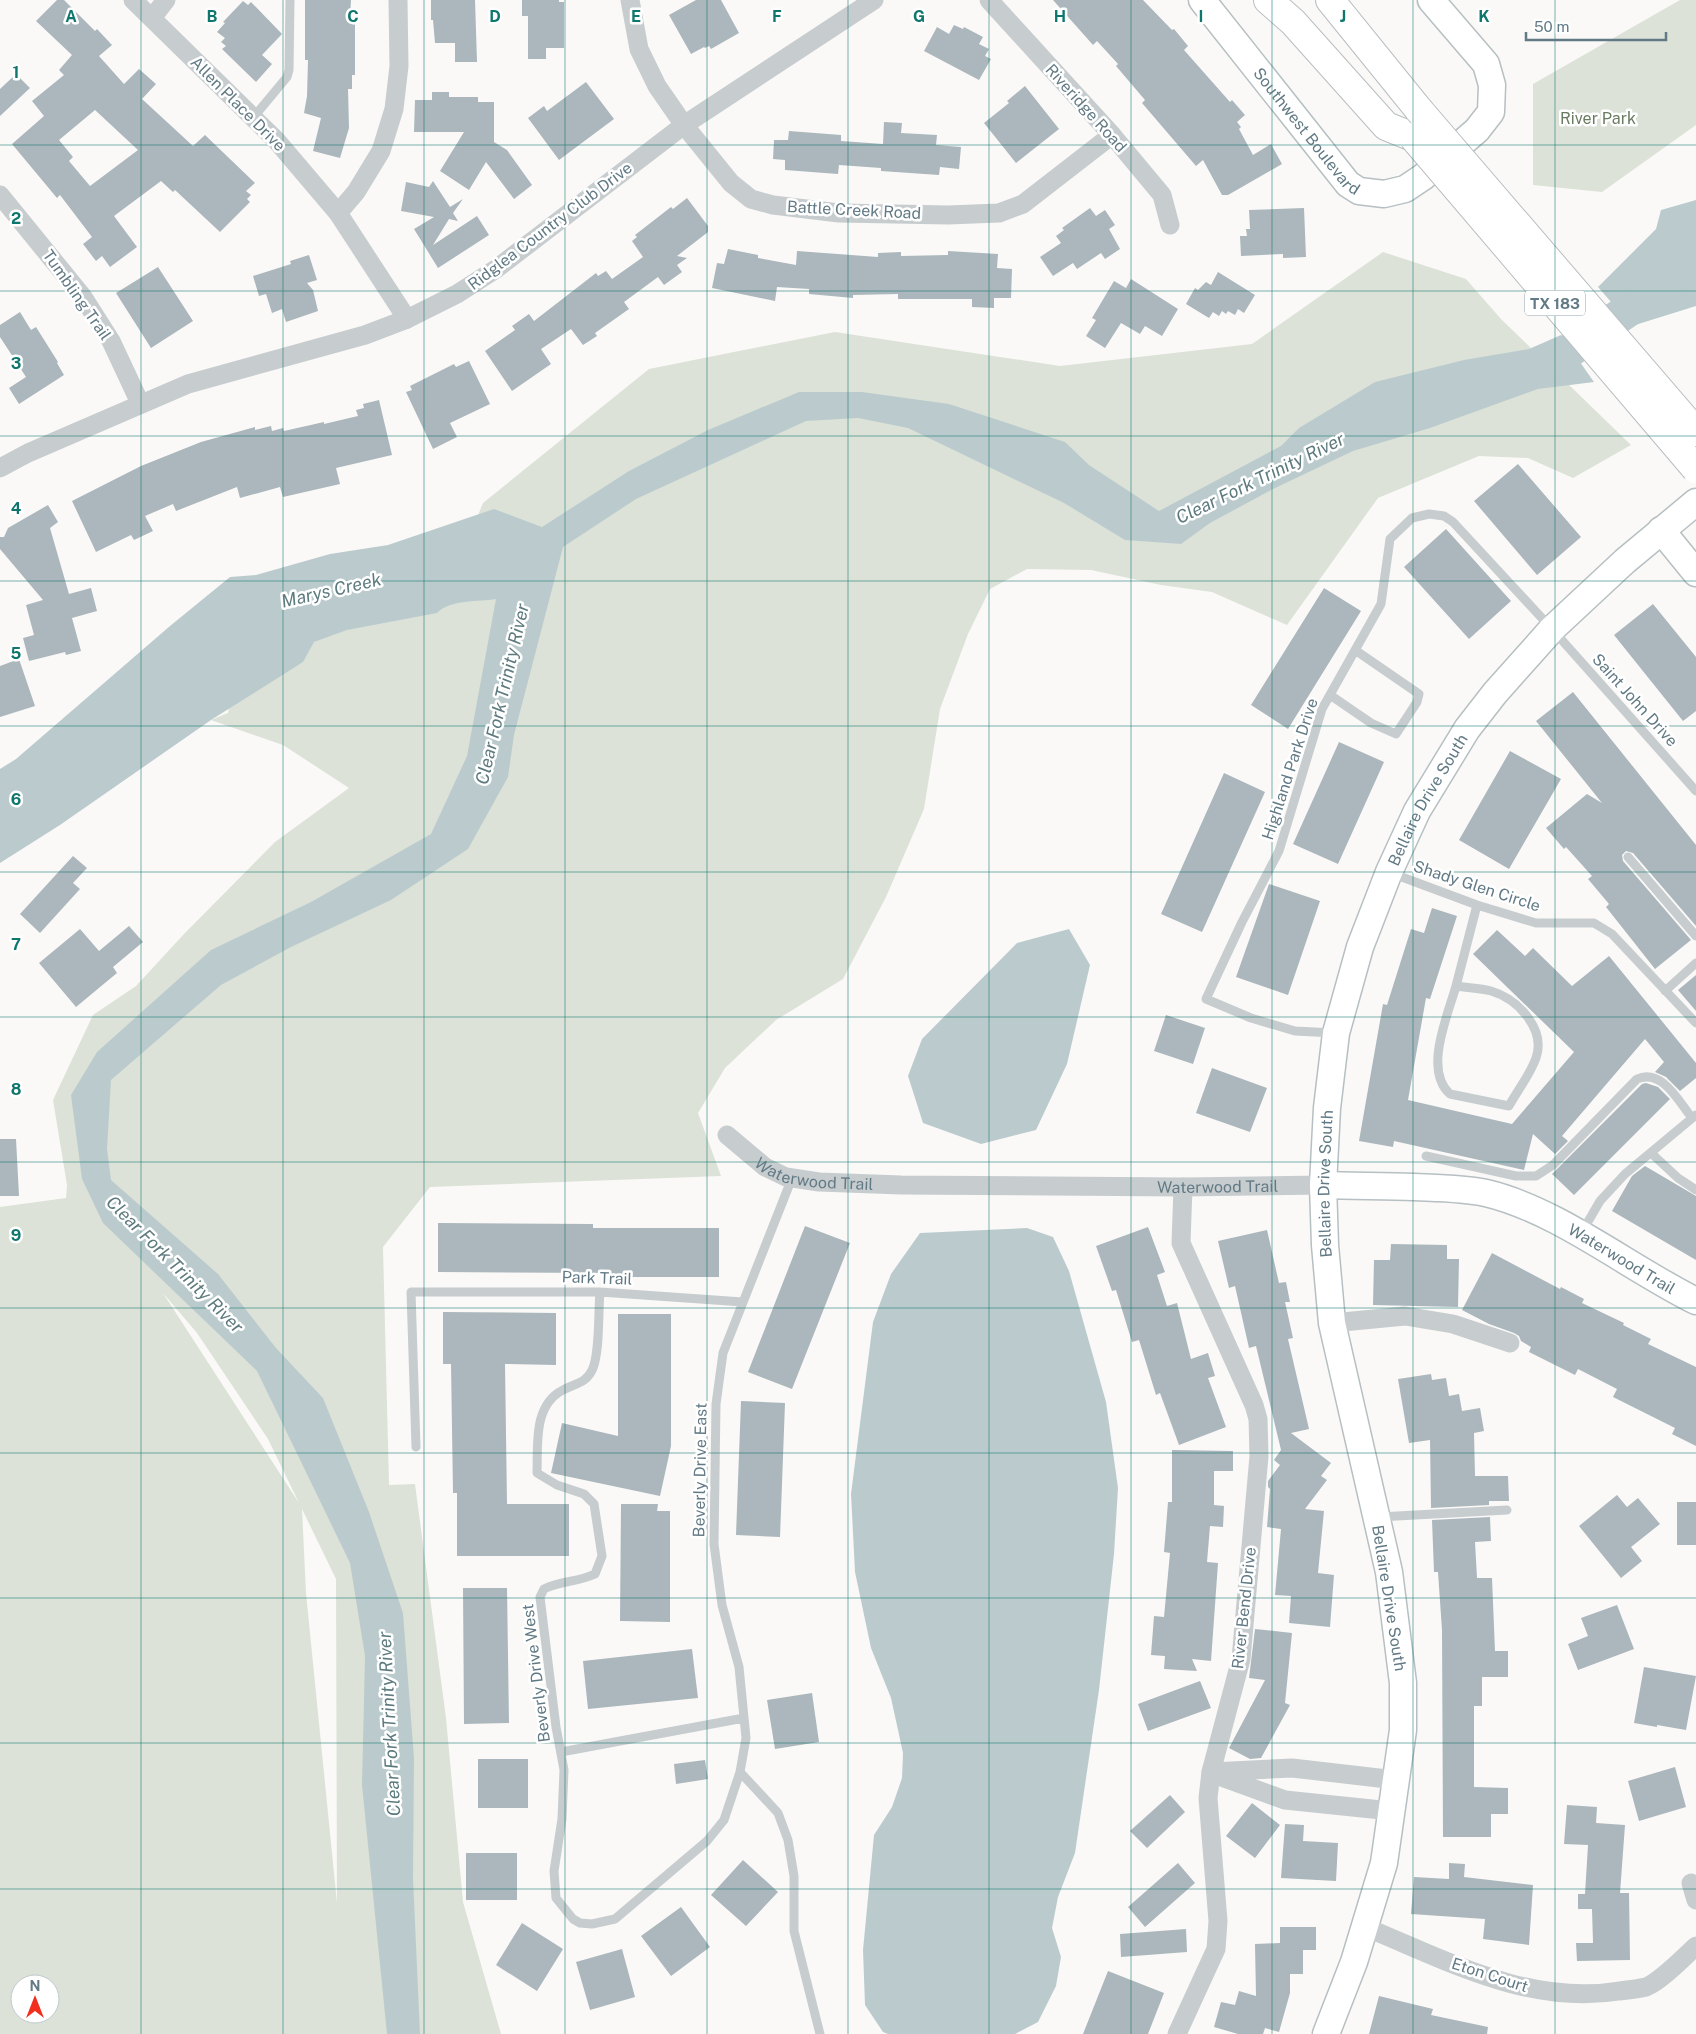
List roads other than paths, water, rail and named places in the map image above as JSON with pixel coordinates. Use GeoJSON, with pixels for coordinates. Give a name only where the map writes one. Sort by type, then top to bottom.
{"type":"FeatureCollection","features":[{"type":"Feature","properties":{"kind":"highway"},"geometry":{"type":"LineString","coordinates":[[1268,0],[1293,22],[1386,126],[1413,137]]}},
{"type":"Feature","properties":{"kind":"highway","name":"TX 183"},"geometry":{"type":"LineString","coordinates":[[1296,0],[1696,469]]}},
{"type":"Feature","properties":{"kind":"highway","name":"TX 183"},"geometry":{"type":"LineString","coordinates":[[1330,0],[1419,110],[1696,432]]}},
{"type":"Feature","properties":{"kind":"street","name":"Allen Place Drive"},"geometry":{"type":"LineString","coordinates":[[132,0],[276,140],[338,213],[407,318]]}},
{"type":"Feature","properties":{"kind":"street"},"geometry":{"type":"LineString","coordinates":[[152,18],[166,0]]}},
{"type":"Feature","properties":{"kind":"street"},"geometry":{"type":"LineString","coordinates":[[338,213],[356,192],[381,151],[394,109],[399,66],[398,0]]}},
{"type":"Feature","properties":{"kind":"street","name":"Battle Creek Road"},"geometry":{"type":"LineString","coordinates":[[630,0],[639,49],[657,86],[684,125],[731,183],[751,199],[773,205],[849,213],[948,215],[999,213],[1023,204],[1112,136]]}},
{"type":"Feature","properties":{"kind":"street","name":"Ridglea Country Club Drive"},"geometry":{"type":"LineString","coordinates":[[0,468],[28,453],[140,403],[188,384],[365,335],[407,318],[457,294],[496,269],[684,125],[874,0]]}},
{"type":"Feature","properties":{"kind":"street","name":"Riveridge Road"},"geometry":{"type":"LineString","coordinates":[[988,0],[1112,136],[1162,196],[1170,224]]}},
{"type":"Feature","properties":{"kind":"street","name":"Southwest Boulevard"},"geometry":{"type":"LineString","coordinates":[[1202,0],[1348,184],[1359,191],[1384,194],[1405,189],[1423,177],[1477,130],[1491,112],[1492,85],[1486,64],[1431,0]]}},
{"type":"Feature","properties":{"kind":"street","name":"Tumbling Trail"},"geometry":{"type":"LineString","coordinates":[[0,195],[83,297],[111,341],[140,403]]}},
{"type":"Feature","properties":{"kind":"street","name":"Bellaire Drive South"},"geometry":{"type":"LineString","coordinates":[[1326,2034],[1354,1962],[1384,1863],[1403,1730],[1403,1683],[1389,1572],[1332,1324],[1325,1245],[1323,1185],[1327,1108],[1336,1033],[1360,947],[1389,872],[1417,811],[1467,729],[1495,693],[1552,629],[1661,530],[1696,502]]}},
{"type":"Feature","properties":{"kind":"street"},"geometry":{"type":"LineString","coordinates":[[1661,530],[1696,573]]}},
{"type":"Feature","properties":{"kind":"street","name":"Waterwood Trail"},"geometry":{"type":"LineString","coordinates":[[727,1136],[765,1167],[786,1177],[819,1182],[901,1185],[1183,1187],[1323,1185],[1454,1188],[1487,1193],[1528,1207],[1580,1234],[1666,1286],[1696,1301]]}},
{"type":"Feature","properties":{"kind":"street","name":"River Bend Drive"},"geometry":{"type":"LineString","coordinates":[[1177,2034],[1216,1949],[1218,1921],[1208,1798],[1211,1772],[1241,1659],[1259,1456],[1258,1419],[1254,1404],[1180,1243],[1183,1187]]}},
{"type":"Feature","properties":{"kind":"street"},"geometry":{"type":"LineString","coordinates":[[1332,1324],[1405,1316],[1453,1324],[1510,1343]]}},
{"type":"Feature","properties":{"kind":"street"},"geometry":{"type":"LineString","coordinates":[[1211,1772],[1292,1768],[1396,1780]]}},
{"type":"Feature","properties":{"kind":"street"},"geometry":{"type":"LineString","coordinates":[[1211,1772],[1285,1800],[1391,1812]]}},
{"type":"Feature","properties":{"kind":"street","name":"Eton Court"},"geometry":{"type":"LineString","coordinates":[[1365,1927],[1485,1976],[1526,1989],[1567,1994],[1603,1994],[1646,1986],[1673,1967],[1696,1946]]}},
{"type":"Feature","properties":{"kind":"lane"},"geometry":{"type":"LineString","coordinates":[[253,118],[287,77],[289,70],[290,0]]}},
{"type":"Feature","properties":{"kind":"lane","name":"Highland Park Drive"},"geometry":{"type":"LineString","coordinates":[[1336,1033],[1295,1031],[1251,1018],[1206,999],[1242,922],[1279,851],[1322,709],[1381,604],[1390,539],[1412,518],[1429,514],[1444,516],[1453,522],[1552,629]]}},
{"type":"Feature","properties":{"kind":"lane","name":"Saint John Drive"},"geometry":{"type":"LineString","coordinates":[[1552,629],[1696,791]]}},
{"type":"Feature","properties":{"kind":"lane"},"geometry":{"type":"LineString","coordinates":[[1330,695],[1371,723],[1396,734],[1417,702],[1419,694],[1355,650]]}},
{"type":"Feature","properties":{"kind":"lane"},"geometry":{"type":"LineString","coordinates":[[1628,857],[1696,936]]}},
{"type":"Feature","properties":{"kind":"lane","name":"Shady Glen Circle"},"geometry":{"type":"LineString","coordinates":[[1389,872],[1477,905],[1536,923],[1594,923],[1612,934],[1696,1024]]}},
{"type":"Feature","properties":{"kind":"lane"},"geometry":{"type":"LineString","coordinates":[[1456,986],[1492,992],[1515,1004],[1533,1023],[1539,1042],[1536,1059],[1509,1106],[1450,1094],[1443,1088],[1438,1071],[1438,1051],[1477,905]]}},
{"type":"Feature","properties":{"kind":"lane"},"geometry":{"type":"LineString","coordinates":[[1665,991],[1696,963]]}},
{"type":"Feature","properties":{"kind":"lane"},"geometry":{"type":"LineString","coordinates":[[1426,1156],[1516,1176],[1536,1176],[1553,1165],[1637,1079],[1644,1076],[1652,1076],[1663,1082],[1694,1117],[1625,1174],[1600,1201],[1580,1234]]}},
{"type":"Feature","properties":{"kind":"lane"},"geometry":{"type":"LineString","coordinates":[[1651,1153],[1678,1178],[1696,1190]]}},
{"type":"Feature","properties":{"kind":"lane","name":"Beverly Drive East"},"geometry":{"type":"LineString","coordinates":[[664,1878],[707,1841],[724,1820],[740,1772],[746,1738],[739,1667],[722,1605],[714,1544],[716,1404],[724,1353],[792,1178]]}},
{"type":"Feature","properties":{"kind":"lane","name":"Park Trail"},"geometry":{"type":"LineString","coordinates":[[416,1447],[411,1292],[600,1292],[743,1302]]}},
{"type":"Feature","properties":{"kind":"lane","name":"Beverly Drive West"},"geometry":{"type":"LineString","coordinates":[[600,1292],[596,1352],[593,1368],[586,1381],[562,1390],[552,1398],[539,1421],[536,1473],[557,1485],[584,1494],[594,1504],[602,1556],[594,1574],[583,1580],[554,1584],[544,1589],[540,1598],[564,1770],[562,1820],[554,1871],[556,1898],[573,1919],[580,1923],[592,1924],[616,1919],[664,1878]]}},
{"type":"Feature","properties":{"kind":"lane"},"geometry":{"type":"LineString","coordinates":[[1376,1517],[1507,1510]]}},
{"type":"Feature","properties":{"kind":"lane"},"geometry":{"type":"LineString","coordinates":[[560,1752],[744,1718]]}},
{"type":"Feature","properties":{"kind":"lane"},"geometry":{"type":"LineString","coordinates":[[740,1772],[778,1813],[788,1840],[794,1876],[794,1931],[820,2034]]}},
{"type":"Feature","properties":{"kind":"water"},"geometry":{"type":"Polygon","coordinates":[[[1696,200],[1696,306],[1632,326],[1598,287],[1656,229],[1661,210],[1696,200]]]}},
{"type":"Feature","properties":{"kind":"water","name":"Marys Creek"},"geometry":{"type":"Polygon","coordinates":[[[1561,335],[1594,382],[1538,389],[1430,428],[1353,451],[1273,489],[1210,523],[1181,544],[1125,540],[1064,503],[908,428],[858,418],[806,421],[636,499],[563,547],[514,735],[508,777],[468,849],[391,900],[291,947],[221,985],[111,1080],[107,1149],[111,1180],[218,1274],[276,1348],[323,1398],[369,1512],[403,1613],[414,1758],[413,1878],[420,2034],[387,2034],[362,1785],[365,1656],[350,1563],[257,1371],[103,1223],[82,1179],[71,1095],[97,1052],[211,950],[311,902],[431,834],[467,756],[496,599],[457,603],[437,613],[347,630],[314,642],[303,662],[211,720],[60,825],[0,863],[0,769],[16,759],[170,626],[230,577],[256,575],[330,554],[388,545],[494,509],[542,527],[629,471],[708,430],[799,392],[862,392],[949,404],[1065,442],[1089,465],[1159,511],[1281,446],[1299,428],[1375,382],[1464,360],[1529,349],[1561,335]]]}},
{"type":"Feature","properties":{"kind":"water"},"geometry":{"type":"Polygon","coordinates":[[[1069,929],[1090,965],[1067,1064],[1036,1130],[981,1144],[923,1123],[908,1076],[922,1039],[1017,943],[1069,929]]]}},
{"type":"Feature","properties":{"kind":"water"},"geometry":{"type":"Polygon","coordinates":[[[1027,1228],[1053,1237],[1069,1271],[1106,1402],[1118,1488],[1114,1554],[1099,1690],[1075,1853],[1058,1897],[1052,1928],[1061,1957],[1056,1986],[1038,2022],[1015,2034],[888,2034],[883,2032],[865,2005],[863,1950],[874,1835],[892,1807],[902,1778],[903,1753],[891,1698],[871,1648],[855,1572],[851,1494],[873,1322],[891,1274],[920,1233],[1027,1228]]]}},
{"type":"Feature","properties":{"kind":"waterway","name":"Clear Fork Trinity River"},"geometry":{"type":"LineString","coordinates":[[1532,370],[1549,365],[1696,263]]}},
{"type":"Feature","properties":{"kind":"park label","name":"River Park"},"geometry":{"type":"Point","coordinates":[1598,118]}}]}
